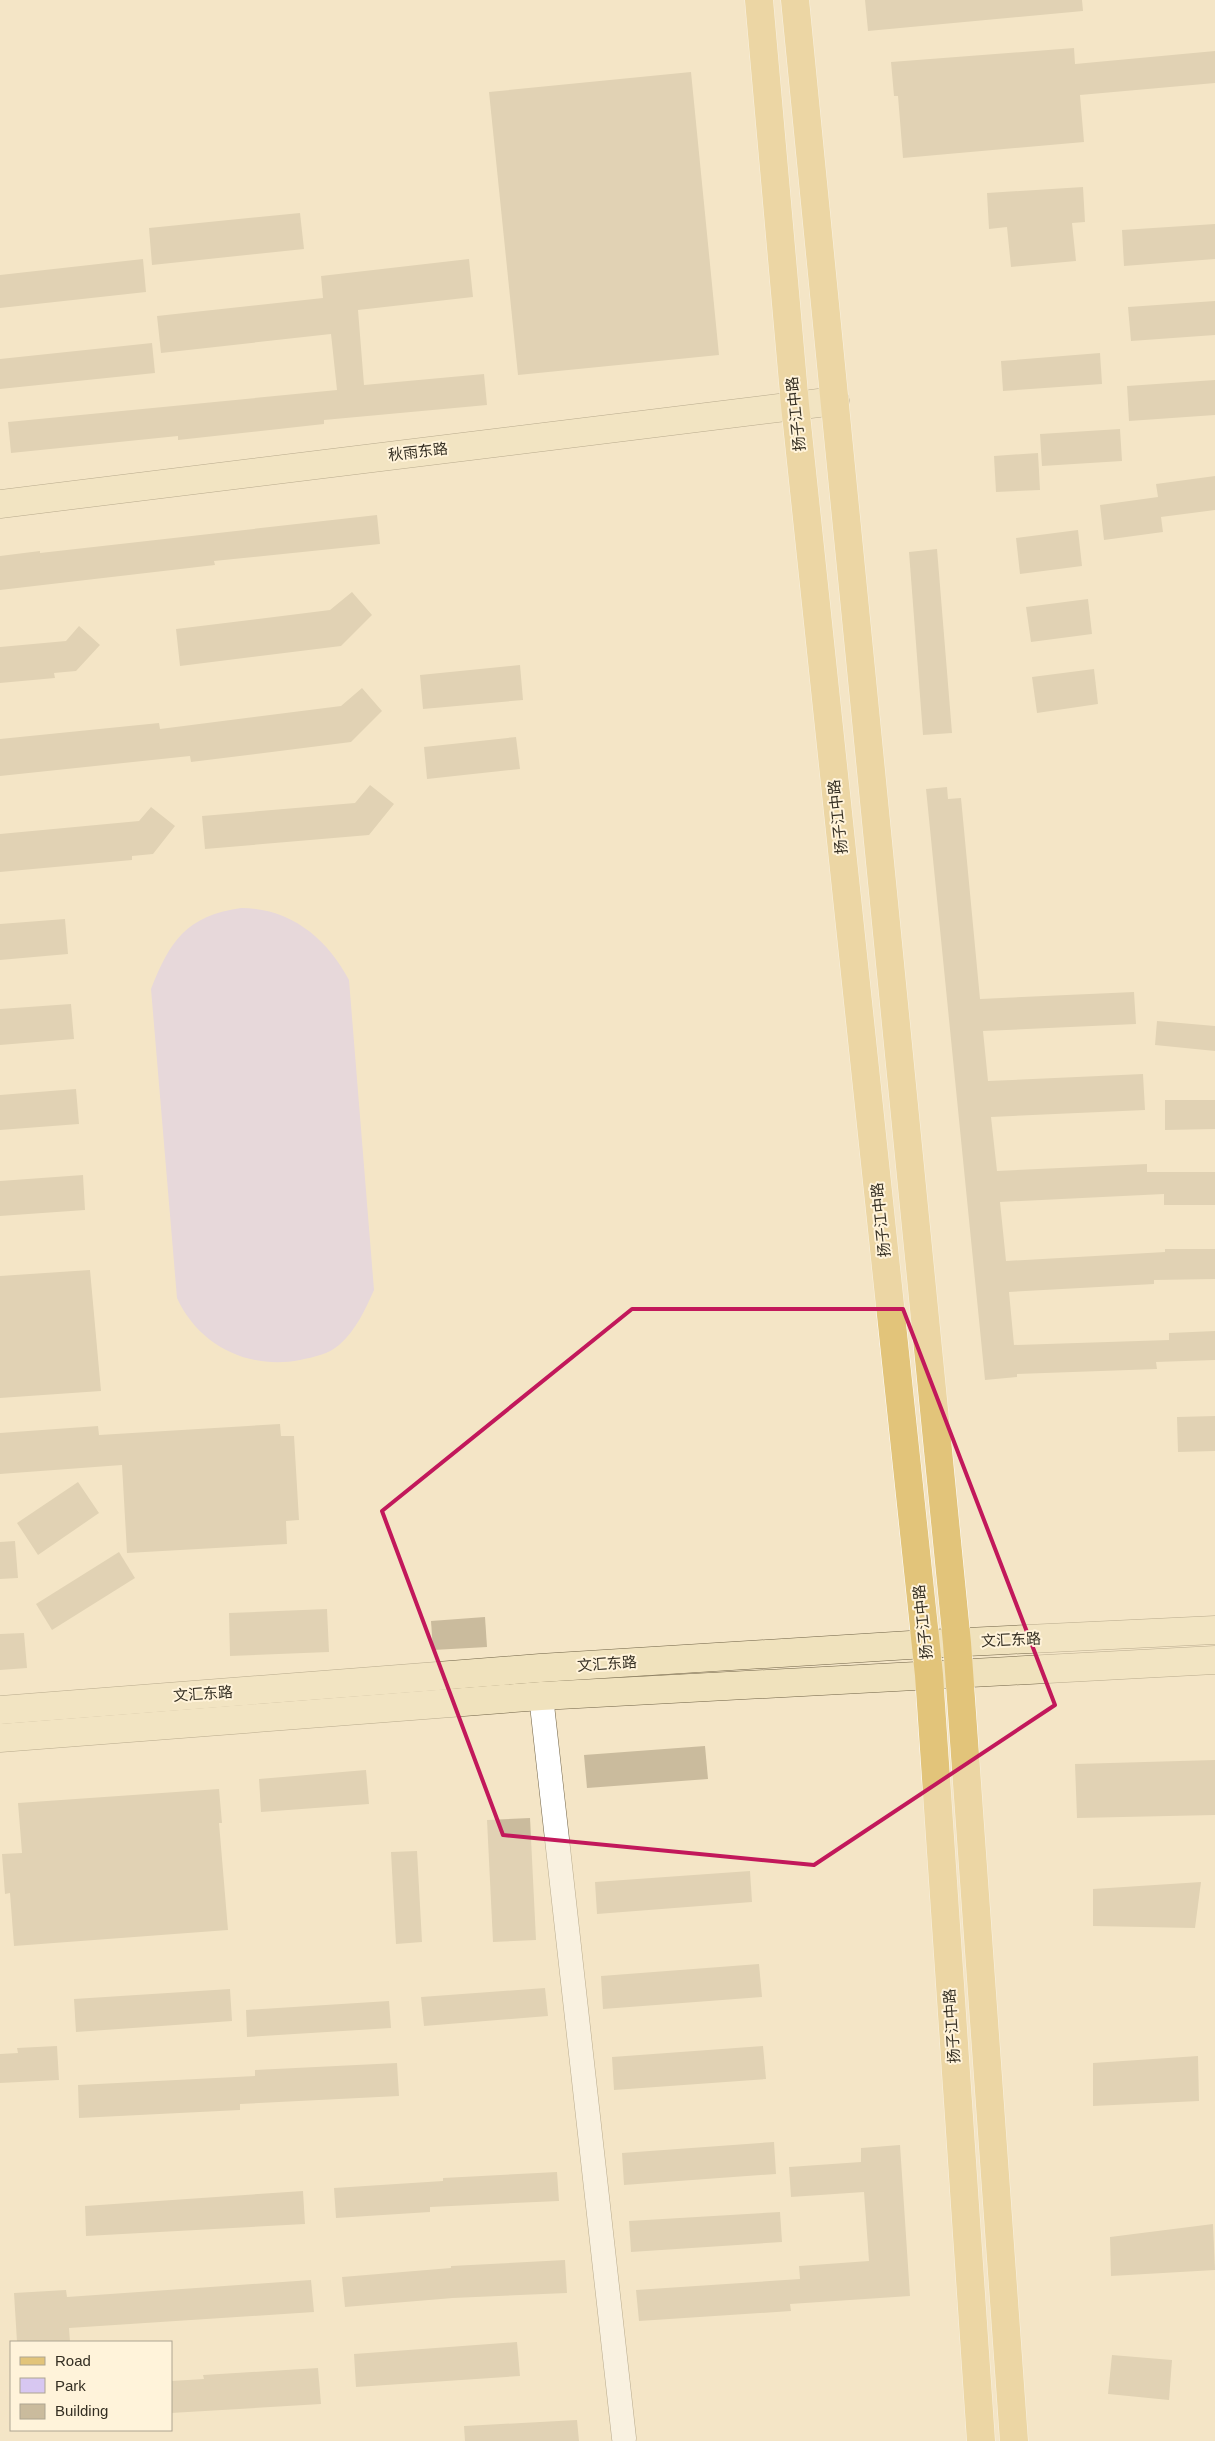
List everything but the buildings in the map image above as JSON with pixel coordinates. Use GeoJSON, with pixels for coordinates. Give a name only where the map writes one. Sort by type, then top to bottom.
{"type":"FeatureCollection","features":[{"type":"Feature","properties":{"kind":"main road","name":"扬子江中路"},"geometry":{"type":"LineString","coordinates":[[759,0],[795,405],[929,1675],[980,2441]]}},
{"type":"Feature","properties":{"kind":"main road","name":"扬子江中路"},"geometry":{"type":"LineString","coordinates":[[795,0],[957,1643],[1014,2441]]}},
{"type":"Feature","properties":{"kind":"main road","name":"秋雨东路"},"geometry":{"type":"LineString","coordinates":[[0,504],[835,401]]}},
{"type":"Feature","properties":{"kind":"main road","name":"文汇东路"},"geometry":{"type":"LineString","coordinates":[[0,1710],[540,1668],[926,1644],[1215,1630]]}},
{"type":"Feature","properties":{"kind":"main road","name":"文汇东路"},"geometry":{"type":"LineString","coordinates":[[0,1738],[541,1696],[1215,1660]]}},
{"type":"Feature","properties":{"kind":"street"},"geometry":{"type":"LineString","coordinates":[[541,1696],[624,2438]]}},
{"type":"Feature","properties":{"kind":"highlighted area"},"geometry":{"type":"Polygon","coordinates":[[[632,1309],[903,1309],[1055,1705],[814,1865],[503,1835],[382,1511],[632,1309]]]}},
{"type":"Feature","properties":{"kind":"green space"},"geometry":{"type":"Polygon","coordinates":[[[241,908],[259,909],[275,913],[305,928],[330,951],[349,980],[374,1290],[355,1326],[345,1339],[326,1353],[300,1360],[262,1361],[228,1351],[198,1329],[177,1298],[151,989],[165,957],[182,933],[206,917],[241,908]]]}}]}
